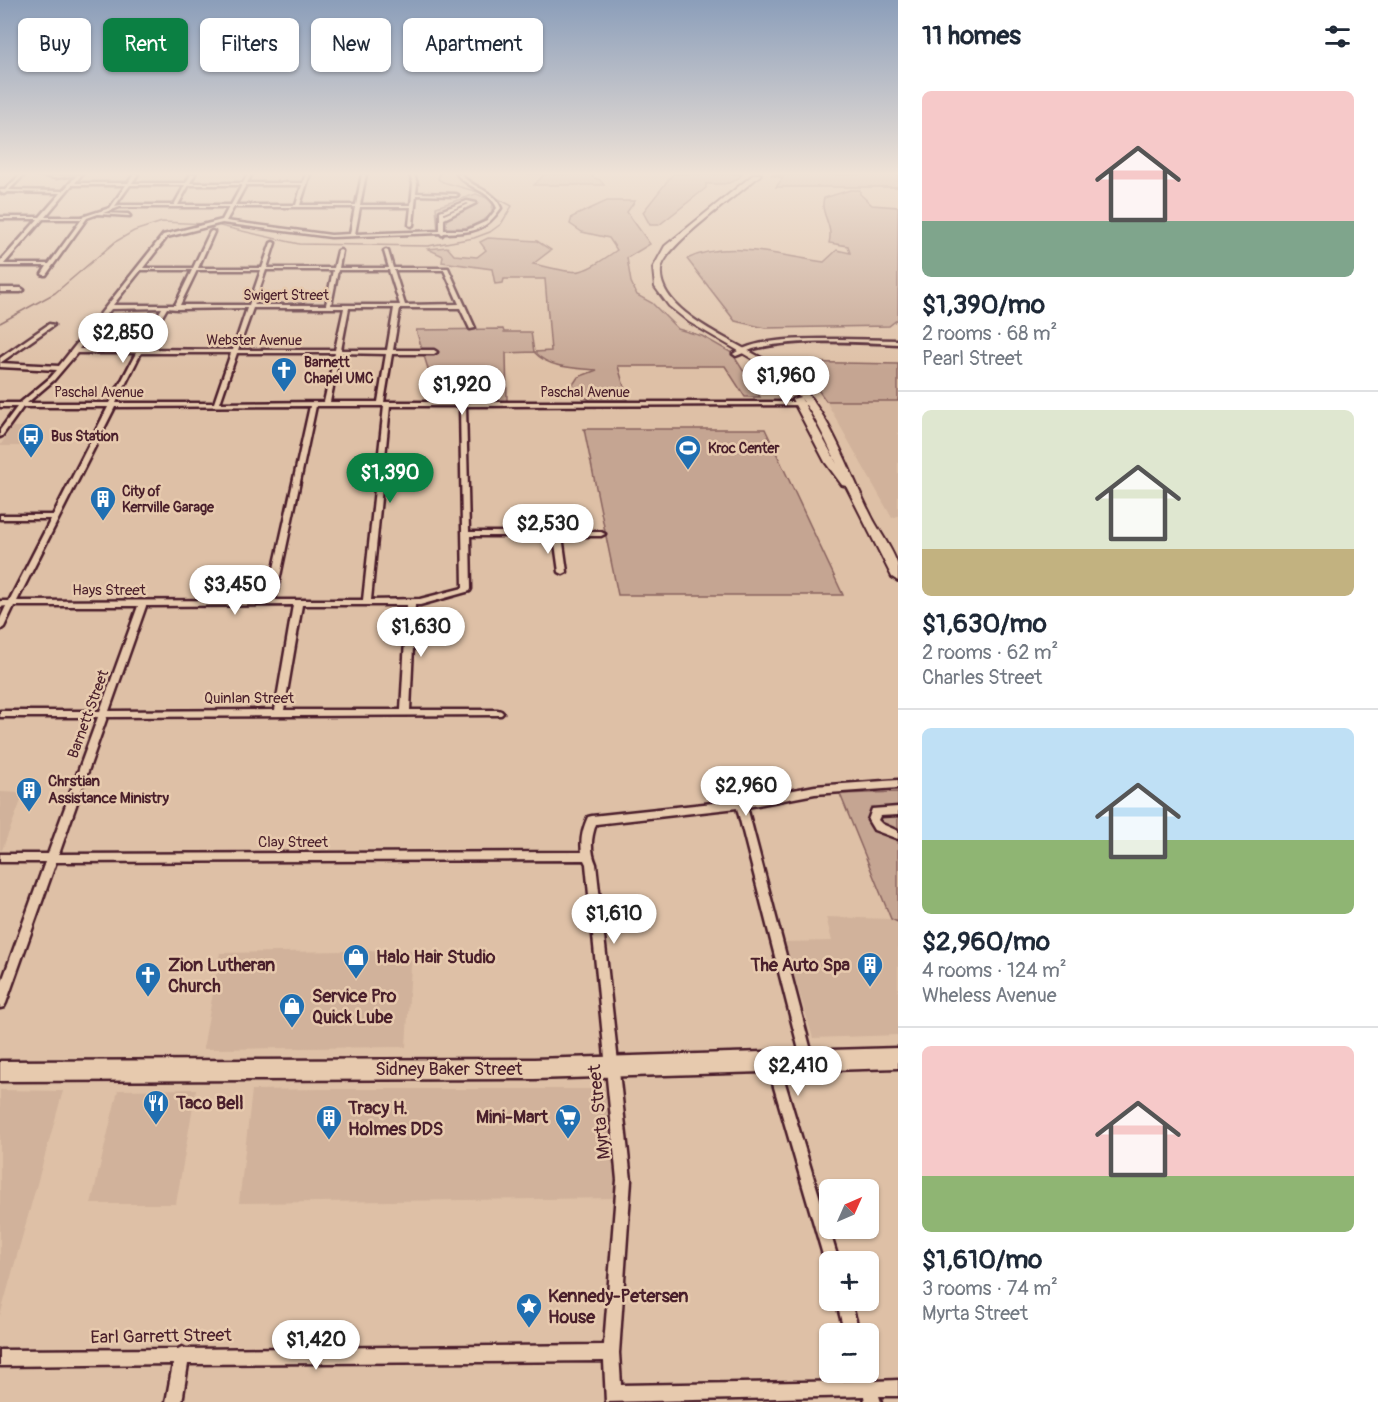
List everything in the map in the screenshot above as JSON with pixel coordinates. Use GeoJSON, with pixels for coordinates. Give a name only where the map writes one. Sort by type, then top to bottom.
{"type":"FeatureCollection","features":[{"type":"Feature","properties":{"kind":"main road"},"geometry":{"type":"LineString","coordinates":[[651,257],[674,239]]}},
{"type":"Feature","properties":{"kind":"main road"},"geometry":{"type":"LineString","coordinates":[[679,239],[659,258],[655,278],[659,290],[684,316],[744,352],[805,403],[843,464],[855,494],[898,577]]}},
{"type":"Feature","properties":{"kind":"main road"},"geometry":{"type":"LineString","coordinates":[[651,290],[676,317],[744,352]]}},
{"type":"Feature","properties":{"kind":"main road","name":"Sidney Baker Street"},"geometry":{"type":"LineString","coordinates":[[0,1071],[612,1067],[898,1058]]}},
{"type":"Feature","properties":{"kind":"street"},"geometry":{"type":"LineString","coordinates":[[0,265],[23,239]]}},
{"type":"Feature","properties":{"kind":"street"},"geometry":{"type":"LineString","coordinates":[[44,274],[48,265],[68,239]]}},
{"type":"Feature","properties":{"kind":"street"},"geometry":{"type":"LineString","coordinates":[[0,435],[21,405],[61,368],[164,239]]}},
{"type":"Feature","properties":{"kind":"street"},"geometry":{"type":"LineString","coordinates":[[177,307],[209,239]]}},
{"type":"Feature","properties":{"kind":"street"},"geometry":{"type":"LineString","coordinates":[[216,405],[273,243]]}},
{"type":"Feature","properties":{"kind":"street"},"geometry":{"type":"LineString","coordinates":[[328,306],[340,251]]}},
{"type":"Feature","properties":{"kind":"street"},"geometry":{"type":"LineString","coordinates":[[368,601],[389,352],[400,307],[386,251]]}},
{"type":"Feature","properties":{"kind":"street"},"geometry":{"type":"LineString","coordinates":[[0,252],[12,252]]}},
{"type":"Feature","properties":{"kind":"street"},"geometry":{"type":"LineString","coordinates":[[0,265],[48,265]]}},
{"type":"Feature","properties":{"kind":"street"},"geometry":{"type":"LineString","coordinates":[[139,269],[446,269],[472,328]]}},
{"type":"Feature","properties":{"kind":"street"},"geometry":{"type":"LineString","coordinates":[[0,290],[21,291]]}},
{"type":"Feature","properties":{"kind":"street","name":"Swigert Street"},"geometry":{"type":"LineString","coordinates":[[110,307],[462,306]]}},
{"type":"Feature","properties":{"kind":"street"},"geometry":{"type":"LineString","coordinates":[[0,627],[139,352],[165,307]]}},
{"type":"Feature","properties":{"kind":"street"},"geometry":{"type":"LineString","coordinates":[[327,405],[347,307]]}},
{"type":"Feature","properties":{"kind":"street"},"geometry":{"type":"LineString","coordinates":[[0,363],[51,325]]}},
{"type":"Feature","properties":{"kind":"street"},"geometry":{"type":"LineString","coordinates":[[744,352],[770,345],[809,342],[898,342]]}},
{"type":"Feature","properties":{"kind":"street","name":"Webster Avenue"},"geometry":{"type":"LineString","coordinates":[[75,351],[434,352]]}},
{"type":"Feature","properties":{"kind":"street"},"geometry":{"type":"LineString","coordinates":[[0,363],[61,368]]}},
{"type":"Feature","properties":{"kind":"street","name":"Paschal Avenue"},"geometry":{"type":"LineString","coordinates":[[0,405],[805,403]]}},
{"type":"Feature","properties":{"kind":"street"},"geometry":{"type":"LineString","coordinates":[[463,404],[466,534],[601,534]]}},
{"type":"Feature","properties":{"kind":"street"},"geometry":{"type":"LineString","coordinates":[[271,602],[313,405]]}},
{"type":"Feature","properties":{"kind":"street"},"geometry":{"type":"LineString","coordinates":[[0,517],[56,517]]}},
{"type":"Feature","properties":{"kind":"street","name":"Hays Street"},"geometry":{"type":"LineString","coordinates":[[0,604],[431,601],[450,592],[467,590],[466,534]]}},
{"type":"Feature","properties":{"kind":"street"},"geometry":{"type":"LineString","coordinates":[[558,534],[563,572]]}},
{"type":"Feature","properties":{"kind":"street"},"geometry":{"type":"LineString","coordinates":[[279,713],[298,602]]}},
{"type":"Feature","properties":{"kind":"street"},"geometry":{"type":"LineString","coordinates":[[405,713],[411,602]]}},
{"type":"Feature","properties":{"kind":"street","name":"Barnett Street"},"geometry":{"type":"LineString","coordinates":[[0,1004],[143,603]]}},
{"type":"Feature","properties":{"kind":"street","name":"Quinlan Street"},"geometry":{"type":"LineString","coordinates":[[0,714],[498,713]]}},
{"type":"Feature","properties":{"kind":"street"},"geometry":{"type":"LineString","coordinates":[[808,1062],[741,804],[815,790],[898,784]]}},
{"type":"Feature","properties":{"kind":"street","name":"Myrta Street"},"geometry":{"type":"LineString","coordinates":[[613,1398],[611,1353],[624,1180],[591,864],[586,856],[586,833],[592,820],[741,804]]}},
{"type":"Feature","properties":{"kind":"street"},"geometry":{"type":"LineString","coordinates":[[898,811],[876,812],[873,820],[878,827],[898,835]]}},
{"type":"Feature","properties":{"kind":"street","name":"Clay Street"},"geometry":{"type":"LineString","coordinates":[[0,858],[586,856]]}},
{"type":"Feature","properties":{"kind":"street"},"geometry":{"type":"LineString","coordinates":[[773,1063],[828,1251]]}},
{"type":"Feature","properties":{"kind":"street","name":"Earl Garrett Street"},"geometry":{"type":"LineString","coordinates":[[0,1358],[611,1353]]}},
{"type":"Feature","properties":{"kind":"street"},"geometry":{"type":"LineString","coordinates":[[174,1402],[182,1355]]}},
{"type":"Feature","properties":{"kind":"street"},"geometry":{"type":"LineString","coordinates":[[613,1398],[869,1387],[898,1388]]}},
{"type":"Feature","properties":{"kind":"shaded area"},"geometry":{"type":"Polygon","coordinates":[[[485,239],[537,241],[551,250],[533,264],[578,271],[594,265],[617,250],[610,239],[647,239],[650,244],[627,258],[631,282],[637,295],[652,303],[678,329],[702,336],[732,353],[760,397],[745,397],[725,366],[618,366],[628,400],[590,400],[570,389],[578,377],[597,370],[555,365],[540,358],[534,352],[551,351],[545,279],[504,279],[503,283],[495,284],[492,269],[442,262],[443,256],[428,249],[447,247],[454,255],[477,257],[486,250],[480,242],[485,239]]]}},
{"type":"Feature","properties":{"kind":"shaded area"},"geometry":{"type":"Polygon","coordinates":[[[830,239],[898,239],[898,319],[889,326],[765,328],[735,321],[687,259],[719,250],[737,250],[772,253],[824,262],[837,250],[850,253],[848,246],[829,243],[830,239]]]}},
{"type":"Feature","properties":{"kind":"shaded area"},"geometry":{"type":"Polygon","coordinates":[[[503,329],[504,332],[531,332],[534,352],[506,353],[507,401],[438,401],[416,330],[503,329]]]}},
{"type":"Feature","properties":{"kind":"shaded area"},"geometry":{"type":"Polygon","coordinates":[[[788,362],[898,364],[898,401],[826,401],[814,384],[788,362]]]}},
{"type":"Feature","properties":{"kind":"shaded area"},"geometry":{"type":"Polygon","coordinates":[[[826,401],[898,401],[898,516],[892,518],[826,401]]]}},
{"type":"Feature","properties":{"kind":"shaded area"},"geometry":{"type":"Polygon","coordinates":[[[12,427],[38,427],[27,446],[0,446],[12,427]]]}},
{"type":"Feature","properties":{"kind":"shaded area","name":"Kroc Center"},"geometry":{"type":"Polygon","coordinates":[[[584,429],[765,429],[843,595],[618,595],[584,429]]]}},
{"type":"Feature","properties":{"kind":"shaded area"},"geometry":{"type":"Polygon","coordinates":[[[0,792],[24,793],[2,850],[0,850],[0,792]]]}},
{"type":"Feature","properties":{"kind":"shaded area"},"geometry":{"type":"Polygon","coordinates":[[[898,792],[898,922],[891,919],[840,794],[898,792]]]}},
{"type":"Feature","properties":{"kind":"shaded area"},"geometry":{"type":"Polygon","coordinates":[[[826,917],[891,919],[898,922],[898,1035],[813,1038],[784,942],[832,941],[826,917]]]}},
{"type":"Feature","properties":{"kind":"shaded area"},"geometry":{"type":"Polygon","coordinates":[[[412,950],[406,1047],[203,1049],[220,953],[412,950]]]}},
{"type":"Feature","properties":{"kind":"shaded area"},"geometry":{"type":"Polygon","coordinates":[[[196,1089],[176,1204],[91,1204],[118,1090],[196,1089]]]}},
{"type":"Feature","properties":{"kind":"shaded area"},"geometry":{"type":"Polygon","coordinates":[[[605,1089],[618,1198],[239,1203],[252,1090],[605,1089]]]}},
{"type":"Feature","properties":{"kind":"shaded area"},"geometry":{"type":"Polygon","coordinates":[[[0,1090],[63,1091],[0,1316],[0,1090]]]}},
{"type":"Feature","properties":{"kind":"waterway"},"geometry":{"type":"LineString","coordinates":[[0,323],[55,293],[119,239]]}},
{"type":"Feature","properties":{"kind":"waterway"},"geometry":{"type":"LineString","coordinates":[[279,239],[299,244],[428,246],[466,239]]}},
{"type":"Feature","properties":{"kind":"place","name":"Barnett Chapel UMC"},"geometry":{"type":"Point","coordinates":[284,393]}},
{"type":"Feature","properties":{"kind":"place","name":"Bus Station"},"geometry":{"type":"Point","coordinates":[31,459]}},
{"type":"Feature","properties":{"kind":"place","name":"Kroc Center"},"geometry":{"type":"Point","coordinates":[688,471]}},
{"type":"Feature","properties":{"kind":"place","name":"City of Kerrville Garage"},"geometry":{"type":"Point","coordinates":[103,522]}},
{"type":"Feature","properties":{"kind":"place","name":"Chrstian Assistance Ministry"},"geometry":{"type":"Point","coordinates":[29,813]}},
{"type":"Feature","properties":{"kind":"place","name":"Halo Hair Studio"},"geometry":{"type":"Point","coordinates":[356,980]}},
{"type":"Feature","properties":{"kind":"place","name":"The Auto Spa"},"geometry":{"type":"Point","coordinates":[870,988]}},
{"type":"Feature","properties":{"kind":"place","name":"Zion Lutheran Church"},"geometry":{"type":"Point","coordinates":[148,998]}},
{"type":"Feature","properties":{"kind":"place","name":"Service Pro Quick Lube"},"geometry":{"type":"Point","coordinates":[292,1029]}},
{"type":"Feature","properties":{"kind":"place","name":"Taco Bell"},"geometry":{"type":"Point","coordinates":[156,1126]}},
{"type":"Feature","properties":{"kind":"place","name":"Mini-Mart"},"geometry":{"type":"Point","coordinates":[568,1140]}},
{"type":"Feature","properties":{"kind":"place","name":"Tracy H. Holmes DDS"},"geometry":{"type":"Point","coordinates":[329,1141]}},
{"type":"Feature","properties":{"kind":"place","name":"Kennedy-Petersen House"},"geometry":{"type":"Point","coordinates":[529,1329]}}]}
